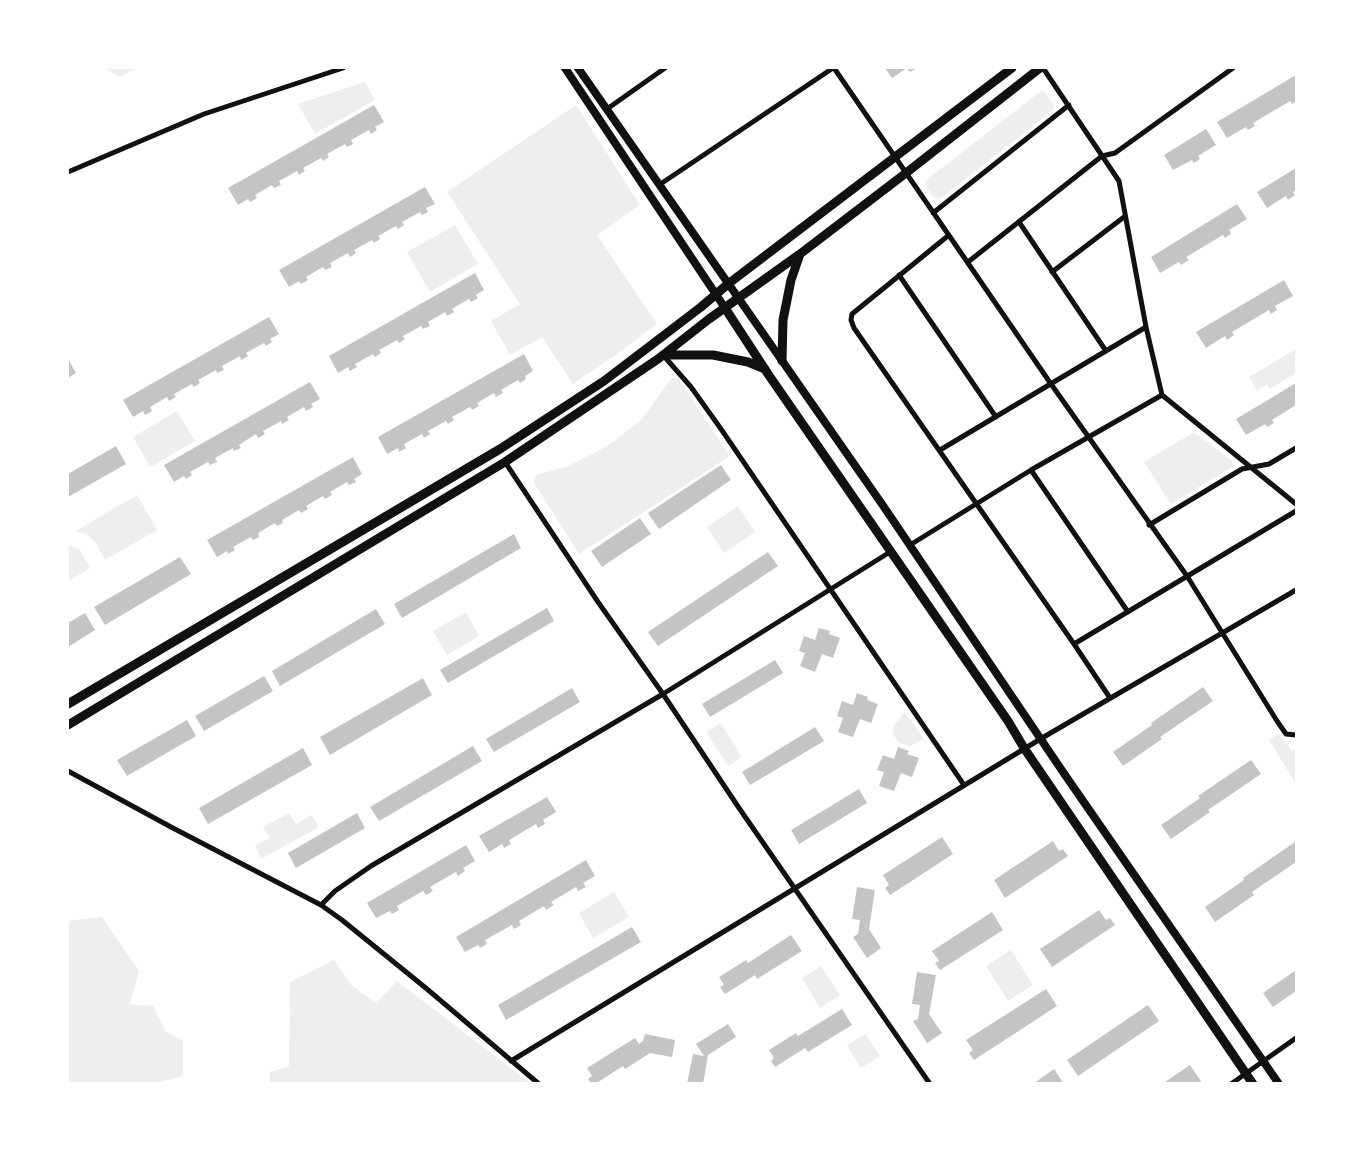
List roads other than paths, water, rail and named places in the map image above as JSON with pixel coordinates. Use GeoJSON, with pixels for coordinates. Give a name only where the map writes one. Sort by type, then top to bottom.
{"type":"FeatureCollection","features":[{"type":"Feature","properties":{"kind":"main road"},"geometry":{"type":"LineString","coordinates":[[68,704],[500,449],[604,380],[1012,68]]}},
{"type":"Feature","properties":{"kind":"main road"},"geometry":{"type":"LineString","coordinates":[[68,725],[505,462],[663,355],[709,318],[800,254],[1041,68]]}},
{"type":"Feature","properties":{"kind":"main road"},"geometry":{"type":"LineString","coordinates":[[782,362],[783,320],[791,280],[800,254]]}},
{"type":"Feature","properties":{"kind":"main road"},"geometry":{"type":"LineString","coordinates":[[725,308],[1253,1084]]}},
{"type":"Feature","properties":{"kind":"main road"},"geometry":{"type":"LineString","coordinates":[[663,355],[713,355],[748,362],[765,369]]}},
{"type":"Feature","properties":{"kind":"street"},"geometry":{"type":"LineString","coordinates":[[68,172],[204,114],[343,68]]}},
{"type":"Feature","properties":{"kind":"street"},"geometry":{"type":"LineString","coordinates":[[565,68],[725,308]]}},
{"type":"Feature","properties":{"kind":"street"},"geometry":{"type":"LineString","coordinates":[[578,68],[910,545],[1279,1084]]}},
{"type":"Feature","properties":{"kind":"street"},"geometry":{"type":"LineString","coordinates":[[607,109],[665,68]]}},
{"type":"Feature","properties":{"kind":"street"},"geometry":{"type":"LineString","coordinates":[[659,185],[833,68],[1149,525],[1187,576],[1286,734],[1296,735]]}},
{"type":"Feature","properties":{"kind":"street"},"geometry":{"type":"LineString","coordinates":[[1041,68],[1069,105],[1119,181],[1124,217],[1146,327],[1162,395],[1296,504]]}},
{"type":"Feature","properties":{"kind":"street"},"geometry":{"type":"LineString","coordinates":[[968,262],[1102,156],[1115,153],[1233,68]]}},
{"type":"Feature","properties":{"kind":"street"},"geometry":{"type":"LineString","coordinates":[[933,213],[1069,105]]}},
{"type":"Feature","properties":{"kind":"street"},"geometry":{"type":"LineString","coordinates":[[1052,272],[1124,217]]}},
{"type":"Feature","properties":{"kind":"street"},"geometry":{"type":"LineString","coordinates":[[1019,222],[1106,351]]}},
{"type":"Feature","properties":{"kind":"street"},"geometry":{"type":"LineString","coordinates":[[949,235],[852,314],[851,320],[854,328],[1110,698]]}},
{"type":"Feature","properties":{"kind":"street"},"geometry":{"type":"LineString","coordinates":[[899,274],[996,417]]}},
{"type":"Feature","properties":{"kind":"street"},"geometry":{"type":"LineString","coordinates":[[940,450],[1146,327]]}},
{"type":"Feature","properties":{"kind":"street"},"geometry":{"type":"LineString","coordinates":[[663,355],[692,387],[964,785]]}},
{"type":"Feature","properties":{"kind":"street"},"geometry":{"type":"LineString","coordinates":[[910,545],[1088,436],[1162,395]]}},
{"type":"Feature","properties":{"kind":"street"},"geometry":{"type":"LineString","coordinates":[[1149,525],[1242,469],[1269,464],[1296,448]]}},
{"type":"Feature","properties":{"kind":"street"},"geometry":{"type":"LineString","coordinates":[[505,462],[744,815],[930,1084]]}},
{"type":"Feature","properties":{"kind":"street"},"geometry":{"type":"LineString","coordinates":[[1031,470],[1128,612]]}},
{"type":"Feature","properties":{"kind":"street"},"geometry":{"type":"LineString","coordinates":[[1074,644],[1296,511]]}},
{"type":"Feature","properties":{"kind":"street"},"geometry":{"type":"LineString","coordinates":[[321,905],[335,891],[371,866],[663,694],[890,552]]}},
{"type":"Feature","properties":{"kind":"street"},"geometry":{"type":"LineString","coordinates":[[511,1061],[1024,748],[1296,590]]}},
{"type":"Feature","properties":{"kind":"street"},"geometry":{"type":"LineString","coordinates":[[68,771],[321,905],[427,989],[539,1084]]}},
{"type":"Feature","properties":{"kind":"street"},"geometry":{"type":"LineString","coordinates":[[1231,1084],[1296,1038]]}}]}
